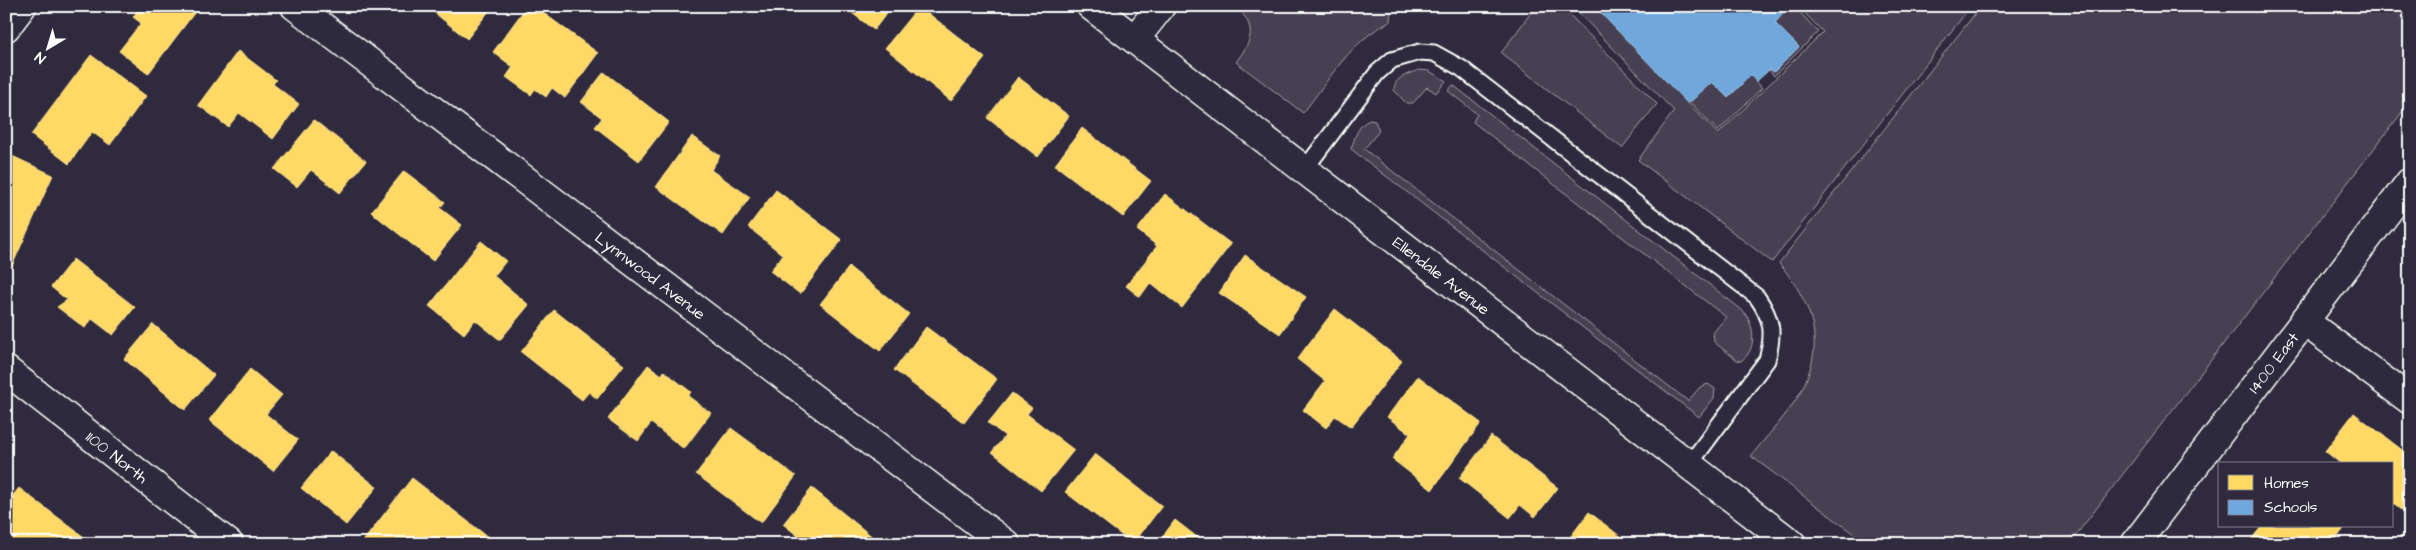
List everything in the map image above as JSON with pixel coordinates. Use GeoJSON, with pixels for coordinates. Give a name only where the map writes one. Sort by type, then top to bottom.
{"type":"FeatureCollection","features":[{"type":"Feature","properties":{"kind":"street"},"geometry":{"type":"LineString","coordinates":[[6,27],[22,6]]}},
{"type":"Feature","properties":{"kind":"street","name":"Lynnwood Avenue"},"geometry":{"type":"LineString","coordinates":[[295,6],[1006,544]]}},
{"type":"Feature","properties":{"kind":"street","name":"Ellendale Avenue"},"geometry":{"type":"LineString","coordinates":[[1091,6],[1792,544]]}},
{"type":"Feature","properties":{"kind":"street"},"geometry":{"type":"LineString","coordinates":[[1135,39],[1161,6]]}},
{"type":"Feature","properties":{"kind":"street","name":"1400 East"},"geometry":{"type":"LineString","coordinates":[[2135,544],[2410,182]]}},
{"type":"Feature","properties":{"kind":"street"},"geometry":{"type":"LineString","coordinates":[[2304,321],[2410,400]]}},
{"type":"Feature","properties":{"kind":"street","name":"1100 North"},"geometry":{"type":"LineString","coordinates":[[6,370],[229,544]]}},
{"type":"Feature","properties":{"kind":"lane"},"geometry":{"type":"LineString","coordinates":[[1305,169],[1377,73],[1392,60],[1420,52],[1434,53],[1461,68],[1477,80],[1757,297],[1768,312],[1772,341],[1767,360],[1689,464]]}},
{"type":"Feature","properties":{"kind":"shaded area"},"geometry":{"type":"Polygon","coordinates":[[[1236,6],[1391,7],[1390,22],[1376,30],[1352,50],[1303,113],[1236,62],[1249,40],[1250,27],[1236,6]]]}},
{"type":"Feature","properties":{"kind":"shaded area"},"geometry":{"type":"Polygon","coordinates":[[[1536,6],[1561,6],[1657,104],[1622,148],[1501,53],[1536,6]]]}},
{"type":"Feature","properties":{"kind":"shaded area"},"geometry":{"type":"Polygon","coordinates":[[[1572,6],[1594,6],[1718,134],[1823,32],[1798,6],[1971,6],[1772,262],[1638,160],[1674,111],[1572,6]]]}},
{"type":"Feature","properties":{"kind":"shaded area"},"geometry":{"type":"Polygon","coordinates":[[[1776,6],[1794,6],[1818,32],[1774,76],[1769,70],[1774,72],[1799,47],[1775,23],[1776,6]]]}},
{"type":"Feature","properties":{"kind":"shaded area"},"geometry":{"type":"Polygon","coordinates":[[[1981,6],[2410,6],[2410,102],[2069,544],[1867,544],[1751,456],[1795,401],[1808,374],[1813,357],[1814,341],[1808,309],[1791,279],[1779,263],[1981,6]]]}},
{"type":"Feature","properties":{"kind":"shaded area"},"geometry":{"type":"Polygon","coordinates":[[[1419,70],[1429,71],[1446,81],[1436,93],[1427,87],[1413,103],[1406,103],[1394,90],[1396,82],[1419,70]]]}},
{"type":"Feature","properties":{"kind":"shaded area"},"geometry":{"type":"Polygon","coordinates":[[[1751,75],[1762,88],[1718,131],[1690,102],[1712,82],[1728,98],[1751,75]]]}},
{"type":"Feature","properties":{"kind":"shaded area"},"geometry":{"type":"Polygon","coordinates":[[[1453,85],[1742,310],[1750,322],[1753,336],[1750,350],[1746,356],[1741,361],[1737,360],[1714,342],[1713,333],[1726,317],[1473,122],[1477,114],[1448,91],[1453,85]]]}},
{"type":"Feature","properties":{"kind":"shaded area"},"geometry":{"type":"Polygon","coordinates":[[[1370,120],[1375,121],[1379,131],[1364,149],[1688,401],[1700,387],[1708,384],[1715,389],[1714,398],[1699,417],[1351,149],[1360,128],[1370,120]]]}},
{"type":"Feature","properties":{"kind":"building: Homes"},"geometry":{"type":"Polygon","coordinates":[[[141,6],[196,6],[198,8],[148,74],[119,51],[141,23],[133,17],[141,6]]]}},
{"type":"Feature","properties":{"kind":"building: Homes"},"geometry":{"type":"Polygon","coordinates":[[[426,6],[493,6],[467,39],[426,6]]]}},
{"type":"Feature","properties":{"kind":"building: Homes"},"geometry":{"type":"Polygon","coordinates":[[[527,6],[534,6],[598,53],[565,98],[552,88],[546,97],[535,89],[531,95],[506,77],[513,67],[493,52],[527,6]]]}},
{"type":"Feature","properties":{"kind":"building: Homes"},"geometry":{"type":"Polygon","coordinates":[[[843,6],[892,6],[874,30],[843,6]]]}},
{"type":"Feature","properties":{"kind":"building: Homes"},"geometry":{"type":"Polygon","coordinates":[[[919,6],[985,58],[951,101],[885,48],[919,6]]]}},
{"type":"Feature","properties":{"kind":"building: Homes"},"geometry":{"type":"Polygon","coordinates":[[[238,51],[276,80],[273,84],[299,104],[273,139],[239,113],[228,127],[198,105],[238,51]]]}},
{"type":"Feature","properties":{"kind":"building: Homes"},"geometry":{"type":"Polygon","coordinates":[[[91,55],[146,96],[110,145],[92,132],[69,164],[31,135],[91,55]]]}},
{"type":"Feature","properties":{"kind":"building: Homes"},"geometry":{"type":"Polygon","coordinates":[[[604,72],[669,122],[639,161],[595,127],[602,118],[581,102],[604,72]]]}},
{"type":"Feature","properties":{"kind":"building: Homes"},"geometry":{"type":"Polygon","coordinates":[[[1018,77],[1069,116],[1038,157],[987,118],[1018,77]]]}},
{"type":"Feature","properties":{"kind":"building: Homes"},"geometry":{"type":"Polygon","coordinates":[[[314,120],[366,161],[340,193],[311,170],[297,187],[274,169],[314,120]]]}},
{"type":"Feature","properties":{"kind":"building: Homes"},"geometry":{"type":"Polygon","coordinates":[[[1082,128],[1151,181],[1123,217],[1055,165],[1082,128]]]}},
{"type":"Feature","properties":{"kind":"building: Homes"},"geometry":{"type":"Polygon","coordinates":[[[692,136],[720,156],[711,170],[750,197],[723,235],[656,187],[692,136]]]}},
{"type":"Feature","properties":{"kind":"building: Homes"},"geometry":{"type":"Polygon","coordinates":[[[10,155],[53,175],[12,266],[6,263],[6,164],[10,155]]]}},
{"type":"Feature","properties":{"kind":"building: Homes"},"geometry":{"type":"Polygon","coordinates":[[[404,171],[445,202],[440,208],[462,225],[433,261],[371,212],[404,171]]]}},
{"type":"Feature","properties":{"kind":"building: Homes"},"geometry":{"type":"Polygon","coordinates":[[[776,190],[842,240],[800,294],[770,271],[783,255],[748,227],[776,190]]]}},
{"type":"Feature","properties":{"kind":"building: Homes"},"geometry":{"type":"Polygon","coordinates":[[[1165,194],[1231,244],[1182,308],[1150,283],[1140,297],[1126,286],[1157,246],[1137,230],[1165,194]]]}},
{"type":"Feature","properties":{"kind":"building: Homes"},"geometry":{"type":"Polygon","coordinates":[[[481,241],[506,261],[494,276],[529,305],[500,340],[475,320],[464,334],[429,306],[481,241]]]}},
{"type":"Feature","properties":{"kind":"building: Homes"},"geometry":{"type":"Polygon","coordinates":[[[1245,255],[1306,297],[1280,334],[1219,293],[1245,255]]]}},
{"type":"Feature","properties":{"kind":"building: Homes"},"geometry":{"type":"Polygon","coordinates":[[[73,259],[135,307],[113,335],[92,319],[85,328],[57,307],[67,300],[51,287],[73,259]]]}},
{"type":"Feature","properties":{"kind":"building: Homes"},"geometry":{"type":"Polygon","coordinates":[[[849,267],[909,314],[880,351],[820,304],[849,267]]]}},
{"type":"Feature","properties":{"kind":"building: Homes"},"geometry":{"type":"Polygon","coordinates":[[[1335,309],[1402,361],[1351,427],[1335,416],[1326,428],[1303,410],[1325,381],[1297,359],[1335,309]]]}},
{"type":"Feature","properties":{"kind":"building: Homes"},"geometry":{"type":"Polygon","coordinates":[[[554,310],[624,365],[597,399],[589,392],[582,400],[521,352],[554,310]]]}},
{"type":"Feature","properties":{"kind":"building: Homes"},"geometry":{"type":"Polygon","coordinates":[[[153,324],[214,375],[185,410],[124,359],[153,324]]]}},
{"type":"Feature","properties":{"kind":"building: Homes"},"geometry":{"type":"Polygon","coordinates":[[[926,327],[997,379],[964,423],[894,370],[926,327]]]}},
{"type":"Feature","properties":{"kind":"building: Homes"},"geometry":{"type":"Polygon","coordinates":[[[648,365],[662,375],[664,371],[691,392],[688,396],[711,413],[684,449],[651,423],[638,441],[608,419],[648,365]]]}},
{"type":"Feature","properties":{"kind":"building: Homes"},"geometry":{"type":"Polygon","coordinates":[[[250,369],[282,395],[266,414],[298,440],[273,471],[209,420],[250,369]]]}},
{"type":"Feature","properties":{"kind":"building: Homes"},"geometry":{"type":"Polygon","coordinates":[[[1418,376],[1481,423],[1432,490],[1392,459],[1410,434],[1387,417],[1418,376]]]}},
{"type":"Feature","properties":{"kind":"building: Homes"},"geometry":{"type":"Polygon","coordinates":[[[1012,393],[1032,408],[1027,414],[1074,450],[1041,491],[992,452],[1005,436],[988,423],[1012,393]]]}},
{"type":"Feature","properties":{"kind":"building: Homes"},"geometry":{"type":"Polygon","coordinates":[[[2354,413],[2410,456],[2404,467],[2410,472],[2410,499],[2401,510],[2394,505],[2394,462],[2339,462],[2325,451],[2354,413]]]}},
{"type":"Feature","properties":{"kind":"building: Homes"},"geometry":{"type":"Polygon","coordinates":[[[731,428],[796,476],[761,523],[696,474],[731,428]]]}},
{"type":"Feature","properties":{"kind":"building: Homes"},"geometry":{"type":"Polygon","coordinates":[[[1491,436],[1558,488],[1535,517],[1520,505],[1510,518],[1459,478],[1491,436]]]}},
{"type":"Feature","properties":{"kind":"building: Homes"},"geometry":{"type":"Polygon","coordinates":[[[331,451],[377,487],[346,525],[301,488],[331,451]]]}},
{"type":"Feature","properties":{"kind":"building: Homes"},"geometry":{"type":"Polygon","coordinates":[[[1095,454],[1162,506],[1133,544],[1065,492],[1095,454]]]}},
{"type":"Feature","properties":{"kind":"building: Homes"},"geometry":{"type":"Polygon","coordinates":[[[412,478],[488,537],[483,544],[361,544],[412,478]]]}},
{"type":"Feature","properties":{"kind":"building: Homes"},"geometry":{"type":"Polygon","coordinates":[[[19,488],[92,543],[6,544],[6,504],[19,488]]]}},
{"type":"Feature","properties":{"kind":"building: Homes"},"geometry":{"type":"Polygon","coordinates":[[[812,488],[874,538],[869,544],[808,544],[783,524],[812,488]]]}},
{"type":"Feature","properties":{"kind":"building: Homes"},"geometry":{"type":"Polygon","coordinates":[[[1589,512],[1630,544],[1565,544],[1589,512]]]}},
{"type":"Feature","properties":{"kind":"building: Homes"},"geometry":{"type":"Polygon","coordinates":[[[1175,520],[1206,544],[1157,544],[1175,520]]]}},
{"type":"Feature","properties":{"kind":"building: Homes"},"geometry":{"type":"Polygon","coordinates":[[[2260,528],[2344,528],[2332,544],[2251,544],[2249,542],[2260,528]]]}},
{"type":"Feature","properties":{"kind":"building: Homes"},"geometry":{"type":"Polygon","coordinates":[[[1221,537],[1229,544],[1216,544],[1221,537]]]}},
{"type":"Feature","properties":{"kind":"building: Schools"},"geometry":{"type":"Polygon","coordinates":[[[1594,6],[1776,6],[1783,14],[1775,23],[1799,47],[1774,72],[1770,69],[1756,82],[1751,75],[1728,98],[1712,82],[1688,104],[1594,6]]]}}]}
